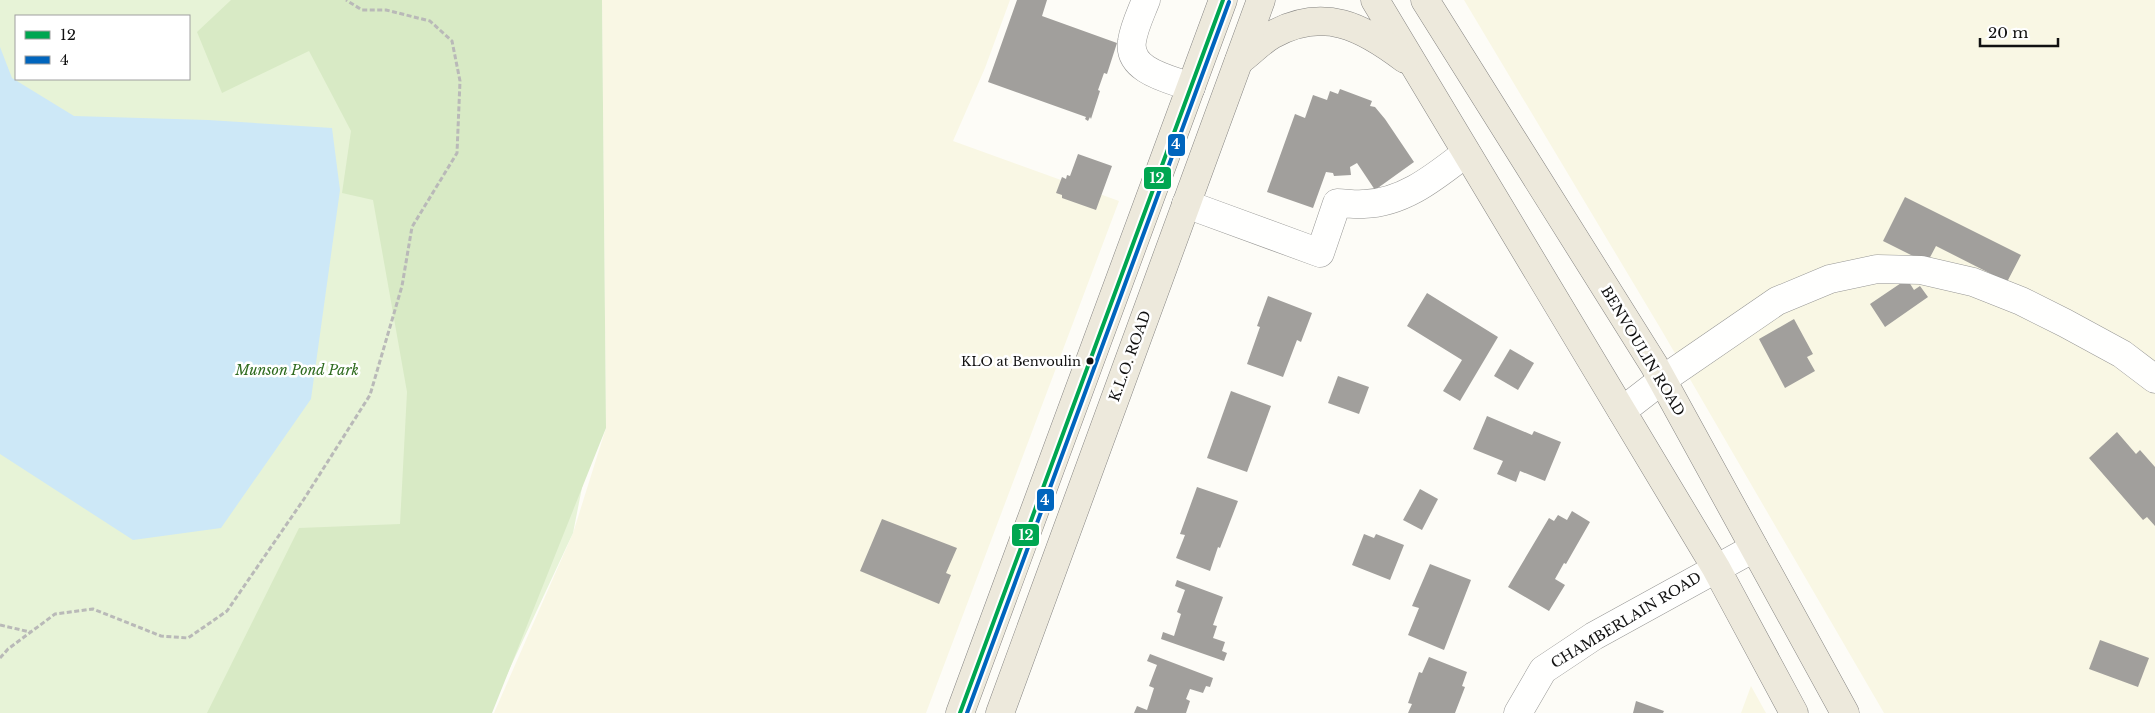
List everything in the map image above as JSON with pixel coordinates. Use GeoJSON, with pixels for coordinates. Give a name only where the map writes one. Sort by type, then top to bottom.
{"type":"FeatureCollection","features":[{"type":"Feature","properties":{"kind":"main road"},"geometry":{"type":"LineString","coordinates":[[960,713],[1223,0]]}},
{"type":"Feature","properties":{"kind":"main road","name":"K.L.O. ROAD"},"geometry":{"type":"LineString","coordinates":[[1000,713],[1261,0]]}},
{"type":"Feature","properties":{"kind":"main road"},"geometry":{"type":"LineString","coordinates":[[1375,0],[1716,568],[1794,713]]}},
{"type":"Feature","properties":{"kind":"main road","name":"BENVOULIN ROAD"},"geometry":{"type":"LineString","coordinates":[[1425,0],[1662,380],[1844,713]]}},
{"type":"Feature","properties":{"kind":"main road"},"geometry":{"type":"LineString","coordinates":[[1239,61],[1272,36],[1298,24],[1323,20],[1353,27],[1378,38],[1415,66]]}},
{"type":"Feature","properties":{"kind":"street"},"geometry":{"type":"LineString","coordinates":[[1146,0],[1132,39],[1131,51],[1136,62],[1149,70],[1191,87]]}},
{"type":"Feature","properties":{"kind":"street"},"geometry":{"type":"LineString","coordinates":[[1186,204],[1320,253],[1337,203],[1365,204],[1404,195],[1435,177],[1466,152]]}},
{"type":"Feature","properties":{"kind":"street"},"geometry":{"type":"LineString","coordinates":[[1622,411],[1662,380],[1777,301],[1830,279],[1876,269],[1921,270],[1973,282],[2021,301],[2065,323],[2122,354],[2155,379]]}},
{"type":"Feature","properties":{"kind":"street","name":"CHAMBERLAIN ROAD"},"geometry":{"type":"LineString","coordinates":[[1518,713],[1543,670],[1594,636],[1754,548]]}},
{"type":"Feature","properties":{"kind":"path"},"geometry":{"type":"LineString","coordinates":[[0,658],[8,649],[55,614],[93,609],[161,636],[188,638],[227,611],[304,499],[370,395],[402,286],[412,228],[457,153],[460,81],[452,41],[430,20],[386,10],[362,10],[346,0]]}},
{"type":"Feature","properties":{"kind":"path"},"geometry":{"type":"LineString","coordinates":[[0,625],[30,632]]}},
{"type":"Feature","properties":{"kind":"shaded area"},"geometry":{"type":"Polygon","coordinates":[[[602,0],[1010,0],[985,68],[953,141],[1119,201],[926,713],[494,713],[573,533],[606,428],[602,0]]]}},
{"type":"Feature","properties":{"kind":"shaded area"},"geometry":{"type":"Polygon","coordinates":[[[1464,0],[2155,0],[2155,713],[1884,713],[1662,331],[1464,0]]]}},
{"type":"Feature","properties":{"kind":"shaded area"},"geometry":{"type":"Polygon","coordinates":[[[1751,686],[1766,713],[1741,713],[1751,686]]]}},
{"type":"Feature","properties":{"kind":"green space","name":"Munson Pond Park"},"geometry":{"type":"Polygon","coordinates":[[[0,0],[457,0],[595,422],[573,533],[489,713],[0,713],[0,0]]]}},
{"type":"Feature","properties":{"kind":"green space"},"geometry":{"type":"Polygon","coordinates":[[[231,0],[602,0],[606,428],[492,713],[207,713],[299,528],[400,524],[407,392],[373,200],[342,193],[351,131],[309,51],[222,93],[197,32],[231,0]]]}},
{"type":"Feature","properties":{"kind":"water"},"geometry":{"type":"Polygon","coordinates":[[[0,47],[12,78],[74,116],[208,120],[332,128],[340,190],[311,399],[221,528],[133,540],[0,454],[0,47]]]}},
{"type":"Feature","properties":{"kind":"building"},"geometry":{"type":"Polygon","coordinates":[[[1017,0],[1047,0],[1042,16],[1117,43],[1107,74],[1104,73],[1098,90],[1100,91],[1091,119],[1090,117],[1088,121],[1085,119],[1086,117],[988,82],[1017,0]]]}},
{"type":"Feature","properties":{"kind":"building"},"geometry":{"type":"Polygon","coordinates":[[[1340,89],[1372,101],[1370,106],[1375,107],[1385,119],[1414,162],[1375,190],[1357,163],[1350,167],[1351,175],[1334,176],[1333,173],[1326,172],[1313,208],[1267,192],[1295,114],[1305,118],[1313,95],[1327,100],[1330,91],[1338,94],[1340,89]]]}},
{"type":"Feature","properties":{"kind":"building"},"geometry":{"type":"Polygon","coordinates":[[[1078,154],[1112,166],[1096,210],[1062,198],[1062,195],[1056,193],[1062,177],[1066,179],[1067,175],[1070,176],[1078,154]]]}},
{"type":"Feature","properties":{"kind":"building"},"geometry":{"type":"Polygon","coordinates":[[[1905,197],[2021,255],[2007,282],[1936,246],[1927,263],[1883,241],[1905,197]]]}},
{"type":"Feature","properties":{"kind":"building"},"geometry":{"type":"Polygon","coordinates":[[[1907,279],[1914,290],[1920,286],[1928,297],[1885,327],[1870,304],[1907,279]]]}},
{"type":"Feature","properties":{"kind":"building"},"geometry":{"type":"Polygon","coordinates":[[[1427,293],[1498,337],[1460,401],[1443,391],[1462,360],[1407,326],[1427,293]]]}},
{"type":"Feature","properties":{"kind":"building"},"geometry":{"type":"Polygon","coordinates":[[[1268,296],[1312,313],[1301,342],[1297,340],[1283,377],[1247,364],[1260,327],[1257,326],[1268,296]]]}},
{"type":"Feature","properties":{"kind":"building"},"geometry":{"type":"Polygon","coordinates":[[[1794,319],[1813,354],[1807,357],[1815,371],[1785,388],[1759,339],[1794,319]]]}},
{"type":"Feature","properties":{"kind":"building"},"geometry":{"type":"Polygon","coordinates":[[[1510,349],[1534,363],[1518,390],[1494,376],[1510,349]]]}},
{"type":"Feature","properties":{"kind":"building"},"geometry":{"type":"Polygon","coordinates":[[[1338,376],[1369,387],[1359,414],[1328,403],[1338,376]]]}},
{"type":"Feature","properties":{"kind":"building"},"geometry":{"type":"Polygon","coordinates":[[[1231,391],[1271,406],[1247,472],[1207,458],[1231,391]]]}},
{"type":"Feature","properties":{"kind":"building"},"geometry":{"type":"Polygon","coordinates":[[[1487,416],[1532,435],[1534,431],[1561,442],[1545,481],[1520,471],[1516,482],[1497,474],[1503,461],[1473,449],[1487,416]]]}},
{"type":"Feature","properties":{"kind":"building"},"geometry":{"type":"Polygon","coordinates":[[[2117,432],[2136,454],[2140,450],[2155,467],[2155,526],[2147,517],[2143,520],[2089,458],[2117,432]]]}},
{"type":"Feature","properties":{"kind":"building"},"geometry":{"type":"Polygon","coordinates":[[[1197,487],[1238,501],[1210,571],[1176,558],[1185,535],[1180,534],[1197,487]]]}},
{"type":"Feature","properties":{"kind":"building"},"geometry":{"type":"Polygon","coordinates":[[[1420,489],[1438,499],[1422,530],[1403,520],[1420,489]]]}},
{"type":"Feature","properties":{"kind":"building"},"geometry":{"type":"Polygon","coordinates":[[[1572,511],[1590,522],[1566,564],[1564,563],[1555,579],[1565,585],[1549,611],[1508,587],[1549,518],[1554,521],[1558,515],[1567,520],[1572,511]]]}},
{"type":"Feature","properties":{"kind":"building"},"geometry":{"type":"Polygon","coordinates":[[[882,519],[957,548],[946,573],[951,575],[939,604],[860,571],[882,519]]]}},
{"type":"Feature","properties":{"kind":"building"},"geometry":{"type":"Polygon","coordinates":[[[1364,534],[1374,538],[1376,534],[1404,545],[1390,580],[1352,565],[1364,534]]]}},
{"type":"Feature","properties":{"kind":"building"},"geometry":{"type":"Polygon","coordinates":[[[1430,564],[1471,580],[1444,650],[1408,635],[1419,608],[1412,606],[1430,564]]]}},
{"type":"Feature","properties":{"kind":"building"},"geometry":{"type":"Polygon","coordinates":[[[1177,580],[1223,597],[1213,625],[1217,626],[1213,638],[1225,642],[1222,651],[1227,653],[1224,661],[1161,639],[1163,632],[1174,636],[1181,614],[1177,612],[1185,590],[1175,586],[1177,580]]]}},
{"type":"Feature","properties":{"kind":"building"},"geometry":{"type":"Polygon","coordinates":[[[2100,640],[2149,658],[2138,687],[2089,669],[2100,640]]]}},
{"type":"Feature","properties":{"kind":"building"},"geometry":{"type":"Polygon","coordinates":[[[1150,654],[1213,678],[1210,687],[1206,686],[1203,693],[1190,689],[1186,699],[1190,701],[1186,713],[1134,713],[1137,706],[1147,710],[1154,688],[1149,686],[1157,665],[1147,661],[1150,654]]]}},
{"type":"Feature","properties":{"kind":"building"},"geometry":{"type":"Polygon","coordinates":[[[1429,657],[1467,672],[1462,686],[1465,687],[1455,713],[1408,713],[1412,704],[1408,703],[1419,672],[1422,673],[1429,657]]]}},
{"type":"Feature","properties":{"kind":"building"},"geometry":{"type":"Polygon","coordinates":[[[1636,701],[1664,711],[1663,713],[1633,713],[1636,701]]]}},
{"type":"Feature","properties":{"kind":"transit line","name":"12"},"geometry":{"type":"LineString","coordinates":[[960,713],[1223,0]]}},
{"type":"Feature","properties":{"kind":"transit line","name":"4"},"geometry":{"type":"LineString","coordinates":[[967,713],[1229,2]]}},
{"type":"Feature","properties":{"kind":"place","name":"KLO at Benvoulin"},"geometry":{"type":"Point","coordinates":[1090,361]}}]}
